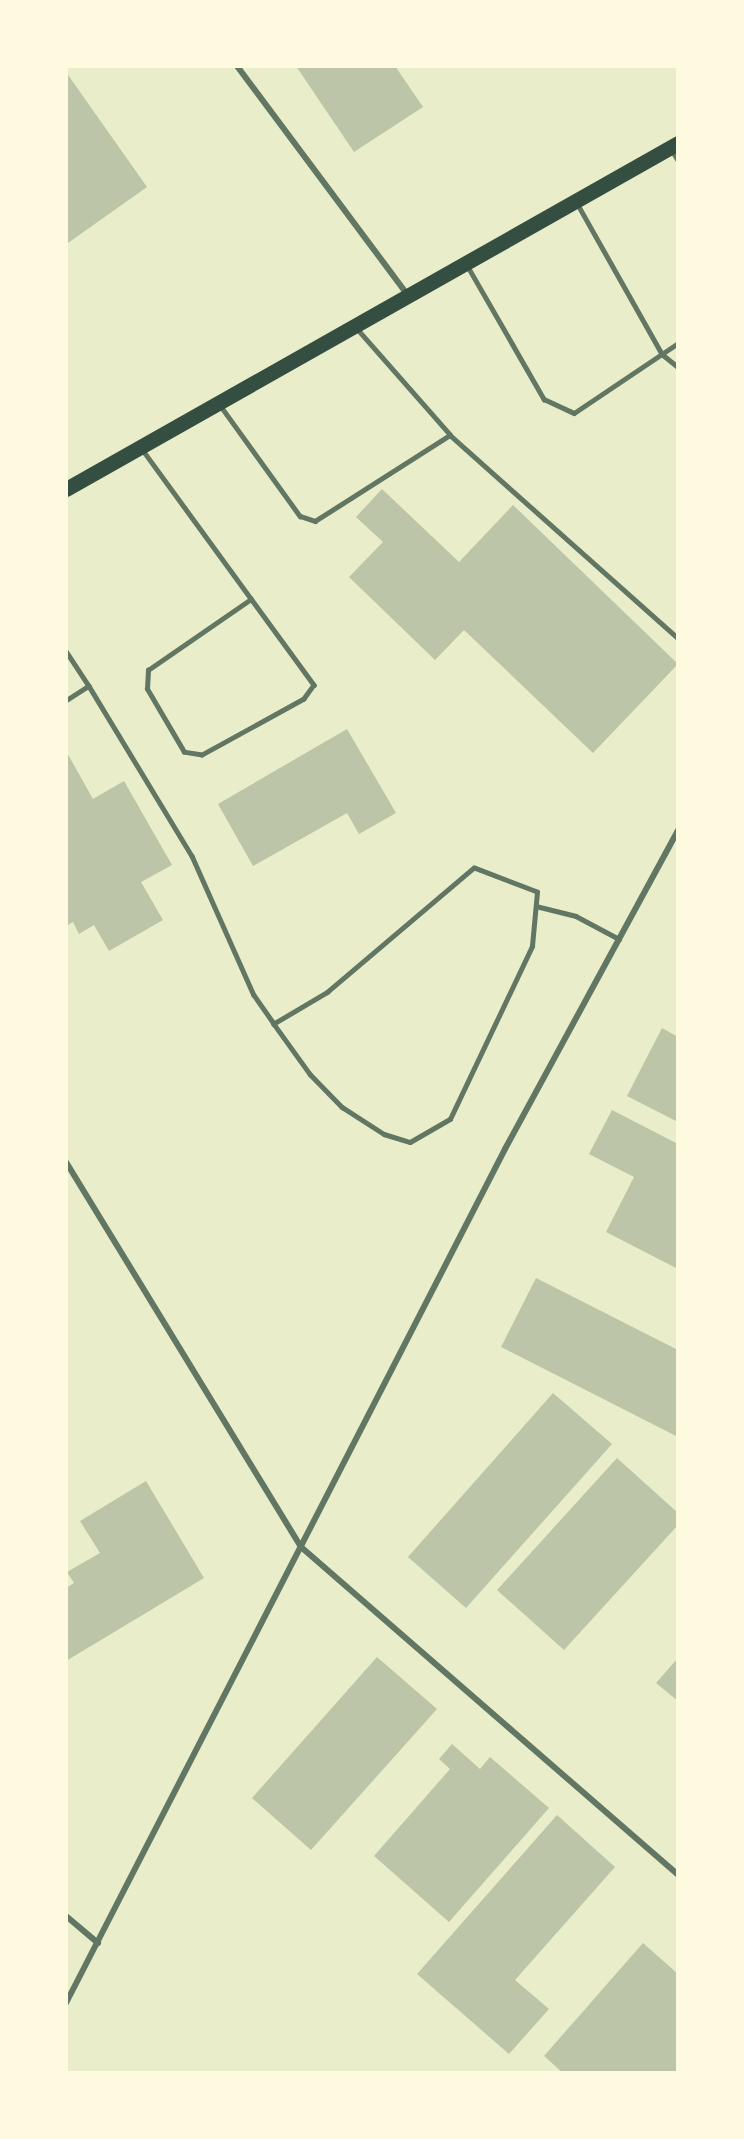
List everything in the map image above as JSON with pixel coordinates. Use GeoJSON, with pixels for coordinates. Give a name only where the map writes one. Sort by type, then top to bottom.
{"type":"FeatureCollection","features":[{"type":"Feature","properties":{"kind":"main road"},"geometry":{"type":"LineString","coordinates":[[66,489],[575,201],[675,150]]}},
{"type":"Feature","properties":{"kind":"street"},"geometry":{"type":"LineString","coordinates":[[237,66],[408,296]]}},
{"type":"Feature","properties":{"kind":"street"},"geometry":{"type":"LineString","coordinates":[[66,2003],[506,1149],[678,830]]}},
{"type":"Feature","properties":{"kind":"street"},"geometry":{"type":"LineString","coordinates":[[66,1162],[301,1547],[678,1875]]}},
{"type":"Feature","properties":{"kind":"street"},"geometry":{"type":"LineString","coordinates":[[66,1916],[98,1943]]}},
{"type":"Feature","properties":{"kind":"lane"},"geometry":{"type":"LineString","coordinates":[[575,201],[662,354],[678,367]]}},
{"type":"Feature","properties":{"kind":"lane"},"geometry":{"type":"LineString","coordinates":[[466,262],[544,399],[574,413],[678,343]]}},
{"type":"Feature","properties":{"kind":"lane"},"geometry":{"type":"LineString","coordinates":[[354,326],[450,435],[678,638]]}},
{"type":"Feature","properties":{"kind":"lane"},"geometry":{"type":"LineString","coordinates":[[218,403],[300,516],[315,521],[450,435]]}},
{"type":"Feature","properties":{"kind":"lane"},"geometry":{"type":"LineString","coordinates":[[141,447],[314,684],[304,699],[202,755],[184,752],[147,689],[148,670],[251,599]]}},
{"type":"Feature","properties":{"kind":"lane"},"geometry":{"type":"LineString","coordinates":[[66,651],[90,686],[192,856],[254,995],[274,1024],[310,1074],[342,1107],[384,1134],[410,1142],[428,1135],[450,1119],[532,946],[537,892],[474,868],[328,992],[274,1024]]}},
{"type":"Feature","properties":{"kind":"lane"},"geometry":{"type":"LineString","coordinates":[[66,701],[90,686]]}},
{"type":"Feature","properties":{"kind":"lane"},"geometry":{"type":"LineString","coordinates":[[536,906],[576,916],[619,939]]}},
{"type":"Feature","properties":{"kind":"building"},"geometry":{"type":"Polygon","coordinates":[[[296,66],[395,66],[423,107],[354,152],[296,66]]]}},
{"type":"Feature","properties":{"kind":"building"},"geometry":{"type":"Polygon","coordinates":[[[66,72],[147,187],[68,243],[66,241],[66,72]]]}},
{"type":"Feature","properties":{"kind":"building"},"geometry":{"type":"Polygon","coordinates":[[[382,489],[459,562],[513,505],[678,664],[593,753],[464,630],[435,660],[349,577],[383,542],[356,517],[382,489]]]}},
{"type":"Feature","properties":{"kind":"building"},"geometry":{"type":"Polygon","coordinates":[[[347,729],[396,813],[359,834],[347,813],[253,866],[218,804],[347,729]]]}},
{"type":"Feature","properties":{"kind":"building"},"geometry":{"type":"Polygon","coordinates":[[[66,751],[93,799],[124,781],[172,865],[141,882],[163,920],[109,951],[94,925],[79,934],[73,922],[66,926],[66,751]]]}},
{"type":"Feature","properties":{"kind":"building"},"geometry":{"type":"Polygon","coordinates":[[[662,1028],[678,1037],[678,1122],[627,1096],[662,1028]]]}},
{"type":"Feature","properties":{"kind":"building"},"geometry":{"type":"Polygon","coordinates":[[[612,1110],[678,1144],[678,1269],[606,1232],[634,1177],[589,1154],[612,1110]]]}},
{"type":"Feature","properties":{"kind":"building"},"geometry":{"type":"Polygon","coordinates":[[[536,1278],[678,1350],[678,1437],[501,1347],[536,1278]]]}},
{"type":"Feature","properties":{"kind":"building"},"geometry":{"type":"Polygon","coordinates":[[[553,1393],[612,1444],[466,1608],[408,1557],[553,1393]]]}},
{"type":"Feature","properties":{"kind":"building"},"geometry":{"type":"Polygon","coordinates":[[[617,1458],[678,1513],[678,1525],[564,1650],[497,1590],[617,1458]]]}},
{"type":"Feature","properties":{"kind":"building"},"geometry":{"type":"Polygon","coordinates":[[[146,1481],[204,1578],[66,1661],[66,1588],[74,1583],[67,1572],[100,1553],[80,1521],[146,1481]]]}},
{"type":"Feature","properties":{"kind":"building"},"geometry":{"type":"Polygon","coordinates":[[[377,1657],[437,1709],[311,1850],[252,1798],[377,1657]]]}},
{"type":"Feature","properties":{"kind":"building"},"geometry":{"type":"Polygon","coordinates":[[[678,1658],[678,1701],[656,1683],[678,1658]]]}},
{"type":"Feature","properties":{"kind":"building"},"geometry":{"type":"Polygon","coordinates":[[[452,1744],[480,1769],[490,1757],[549,1808],[449,1922],[374,1856],[450,1769],[439,1759],[452,1744]]]}},
{"type":"Feature","properties":{"kind":"building"},"geometry":{"type":"Polygon","coordinates":[[[557,1815],[615,1867],[515,1980],[549,2009],[509,2054],[417,1974],[557,1815]]]}},
{"type":"Feature","properties":{"kind":"building"},"geometry":{"type":"Polygon","coordinates":[[[643,1943],[678,1974],[678,2073],[563,2073],[544,2056],[643,1943]]]}}]}
